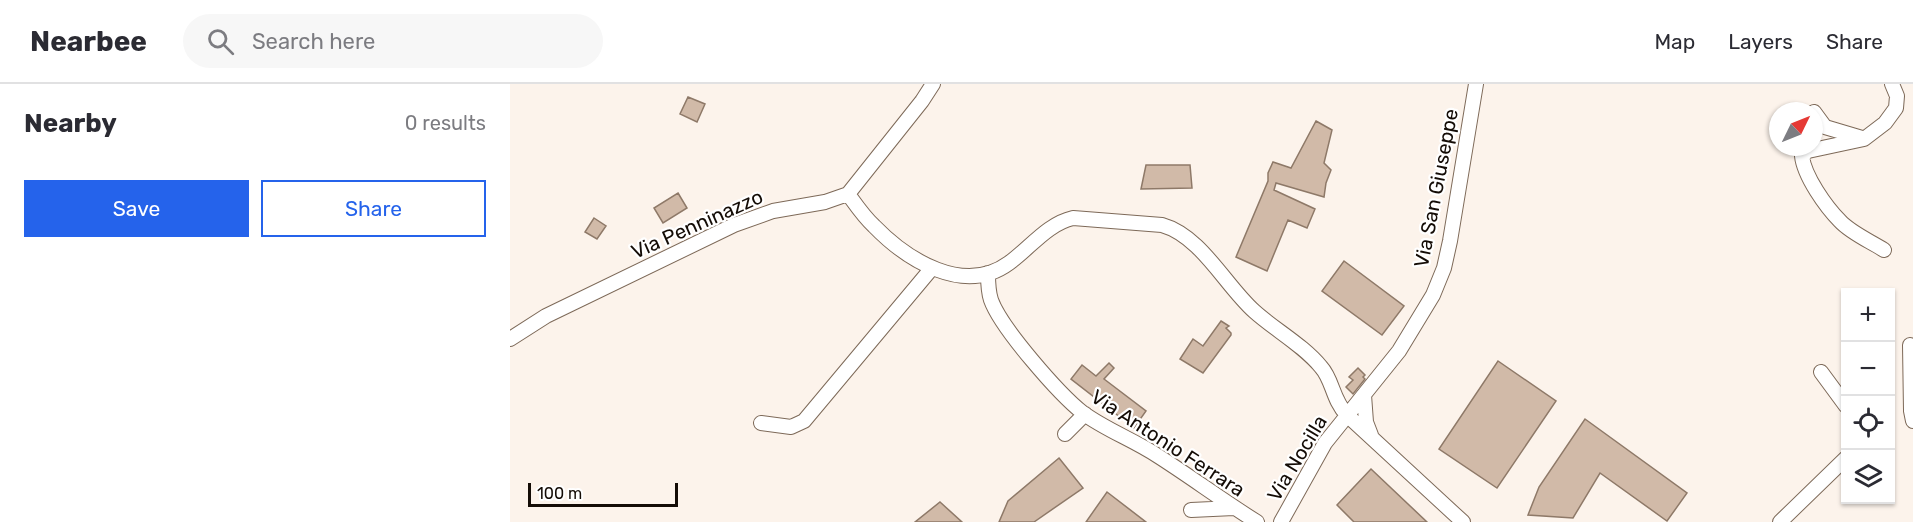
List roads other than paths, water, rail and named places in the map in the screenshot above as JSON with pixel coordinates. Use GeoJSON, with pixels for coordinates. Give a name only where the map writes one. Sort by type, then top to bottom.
{"type":"FeatureCollection","features":[{"type":"Feature","properties":{"kind":"street"},"geometry":{"type":"LineString","coordinates":[[933,84],[848,194],[874,227],[890,241],[910,256],[932,268],[950,274],[967,276],[998,271],[1062,220],[1073,218],[1175,228],[1193,243],[1252,310],[1323,369],[1336,400],[1347,415],[1463,522]]}},
{"type":"Feature","properties":{"kind":"street","name":"Via San Giuseppe"},"geometry":{"type":"LineString","coordinates":[[1347,415],[1399,351],[1425,310],[1444,268],[1476,84]]}},
{"type":"Feature","properties":{"kind":"street"},"geometry":{"type":"LineString","coordinates":[[1884,250],[1840,222],[1819,194],[1803,165],[1802,156],[1808,151],[1864,139],[1885,123],[1896,108],[1897,96],[1892,84]]}},
{"type":"Feature","properties":{"kind":"street"},"geometry":{"type":"LineString","coordinates":[[1823,124],[1825,127],[1864,139]]}},
{"type":"Feature","properties":{"kind":"street","name":"Via Penninazzo"},"geometry":{"type":"LineString","coordinates":[[510,339],[546,316],[734,225],[773,211],[825,202],[848,194]]}},
{"type":"Feature","properties":{"kind":"street"},"geometry":{"type":"LineString","coordinates":[[761,423],[791,427],[804,421],[932,268]]}},
{"type":"Feature","properties":{"kind":"street","name":"Via Antonio Ferrara"},"geometry":{"type":"LineString","coordinates":[[988,273],[988,288],[992,302],[1002,320],[1032,359],[1070,402],[1085,414],[1156,454],[1257,522]]}},
{"type":"Feature","properties":{"kind":"street"},"geometry":{"type":"LineString","coordinates":[[1910,345],[1913,421]]}},
{"type":"Feature","properties":{"kind":"street"},"geometry":{"type":"LineString","coordinates":[[1821,372],[1841,400]]}},
{"type":"Feature","properties":{"kind":"street"},"geometry":{"type":"LineString","coordinates":[[1364,395],[1366,422],[1373,440]]}},
{"type":"Feature","properties":{"kind":"street"},"geometry":{"type":"LineString","coordinates":[[1065,435],[1085,414]]}},
{"type":"Feature","properties":{"kind":"street","name":"Via Nocilla"},"geometry":{"type":"LineString","coordinates":[[1281,522],[1325,443],[1347,415]]}},
{"type":"Feature","properties":{"kind":"street"},"geometry":{"type":"LineString","coordinates":[[1780,522],[1841,462]]}},
{"type":"Feature","properties":{"kind":"street"},"geometry":{"type":"LineString","coordinates":[[1191,510],[1234,508]]}}]}
